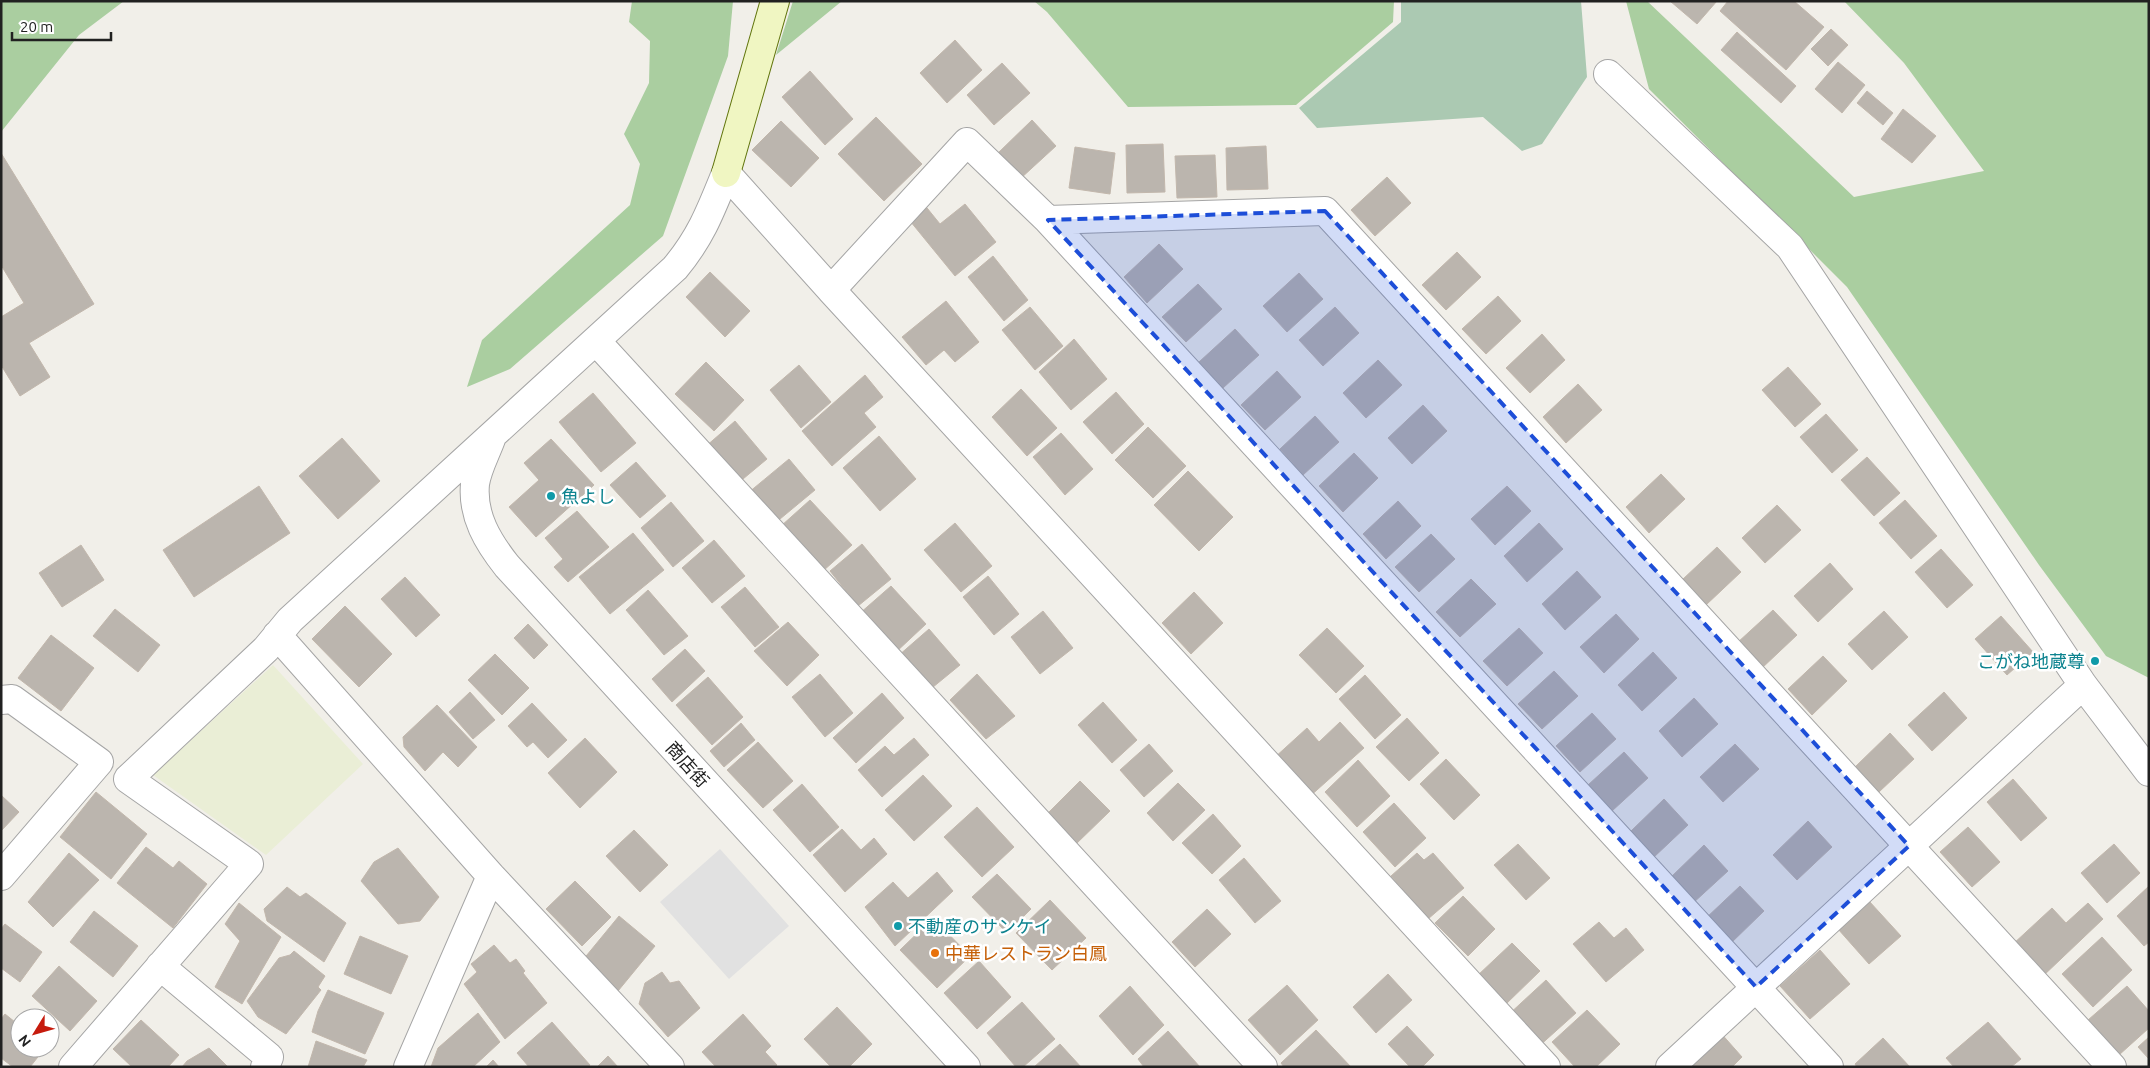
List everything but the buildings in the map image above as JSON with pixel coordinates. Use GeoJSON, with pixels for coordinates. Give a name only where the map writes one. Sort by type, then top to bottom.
{"type":"FeatureCollection","features":[{"type":"Feature","properties":{"kind":"street"},"geometry":{"type":"LineString","coordinates":[[128,778],[266,649],[290,620],[675,268],[692,248],[706,221],[726,173],[775,1]]}},
{"type":"Feature","properties":{"kind":"street"},"geometry":{"type":"LineString","coordinates":[[1608,74],[1790,246],[2082,685],[2149,772]]}},
{"type":"Feature","properties":{"kind":"street"},"geometry":{"type":"LineString","coordinates":[[831,290],[967,142],[1048,220],[1829,1067]]}},
{"type":"Feature","properties":{"kind":"street"},"geometry":{"type":"LineString","coordinates":[[726,173],[831,290],[1546,1067]]}},
{"type":"Feature","properties":{"kind":"street"},"geometry":{"type":"LineString","coordinates":[[1048,220],[1325,211],[2112,1067]]}},
{"type":"Feature","properties":{"kind":"street"},"geometry":{"type":"LineString","coordinates":[[596,341],[1263,1067]]}},
{"type":"Feature","properties":{"kind":"street","name":"商店街"},"geometry":{"type":"LineString","coordinates":[[492,436],[475,483],[476,510],[492,548],[966,1067]]}},
{"type":"Feature","properties":{"kind":"street"},"geometry":{"type":"LineString","coordinates":[[277,635],[491,876],[670,1067]]}},
{"type":"Feature","properties":{"kind":"street"},"geometry":{"type":"LineString","coordinates":[[1670,1067],[2082,685]]}},
{"type":"Feature","properties":{"kind":"street"},"geometry":{"type":"LineString","coordinates":[[1,700],[12,700],[99,762],[128,778],[249,864],[73,1067]]}},
{"type":"Feature","properties":{"kind":"street"},"geometry":{"type":"LineString","coordinates":[[1,876],[99,762]]}},
{"type":"Feature","properties":{"kind":"street"},"geometry":{"type":"LineString","coordinates":[[408,1067],[491,876]]}},
{"type":"Feature","properties":{"kind":"street"},"geometry":{"type":"LineString","coordinates":[[160,966],[269,1057],[264,1067]]}},
{"type":"Feature","properties":{"kind":"highlighted area"},"geometry":{"type":"Polygon","coordinates":[[[1325,211],[1909,846],[1756,987],[1048,220],[1325,211]]]}},
{"type":"Feature","properties":{"kind":"green space"},"geometry":{"type":"Polygon","coordinates":[[[1,1],[124,1],[79,35],[1,132],[1,1]]]}},
{"type":"Feature","properties":{"kind":"green space"},"geometry":{"type":"Polygon","coordinates":[[[632,1],[733,1],[728,56],[663,236],[510,369],[467,387],[482,340],[630,205],[640,164],[624,134],[649,83],[650,41],[629,22],[632,1]]]}},
{"type":"Feature","properties":{"kind":"green space"},"geometry":{"type":"Polygon","coordinates":[[[793,1],[842,1],[776,55],[793,1]]]}},
{"type":"Feature","properties":{"kind":"green space"},"geometry":{"type":"Polygon","coordinates":[[[1034,1],[1394,1],[1393,22],[1296,105],[1128,107],[1047,12],[1034,1]]]}},
{"type":"Feature","properties":{"kind":"green space"},"geometry":{"type":"Polygon","coordinates":[[[1401,1],[1581,1],[1587,77],[1542,144],[1522,151],[1483,117],[1317,128],[1299,108],[1401,22],[1401,1]]]}},
{"type":"Feature","properties":{"kind":"green space"},"geometry":{"type":"Polygon","coordinates":[[[1626,1],[1647,1],[1854,197],[1984,171],[1904,63],[1844,1],[2149,1],[2149,678],[2106,656],[2039,565],[1847,287],[1649,89],[1626,1]]]}},
{"type":"Feature","properties":{"kind":"green space"},"geometry":{"type":"Polygon","coordinates":[[[273,665],[363,764],[266,855],[153,775],[273,665]]]}},
{"type":"Feature","properties":{"kind":"shaded area"},"geometry":{"type":"Polygon","coordinates":[[[720,849],[789,926],[729,979],[660,902],[720,849]]]}},
{"type":"Feature","properties":{"kind":"place","name":"魚よし"},"geometry":{"type":"Point","coordinates":[551,496]}},
{"type":"Feature","properties":{"kind":"place","name":"こがね地蔵尊"},"geometry":{"type":"Point","coordinates":[2095,661]}},
{"type":"Feature","properties":{"kind":"place","name":"不動産のサンケイ"},"geometry":{"type":"Point","coordinates":[898,926]}},
{"type":"Feature","properties":{"kind":"place","name":"中華レストラン白鳳"},"geometry":{"type":"Point","coordinates":[935,953]}}]}
